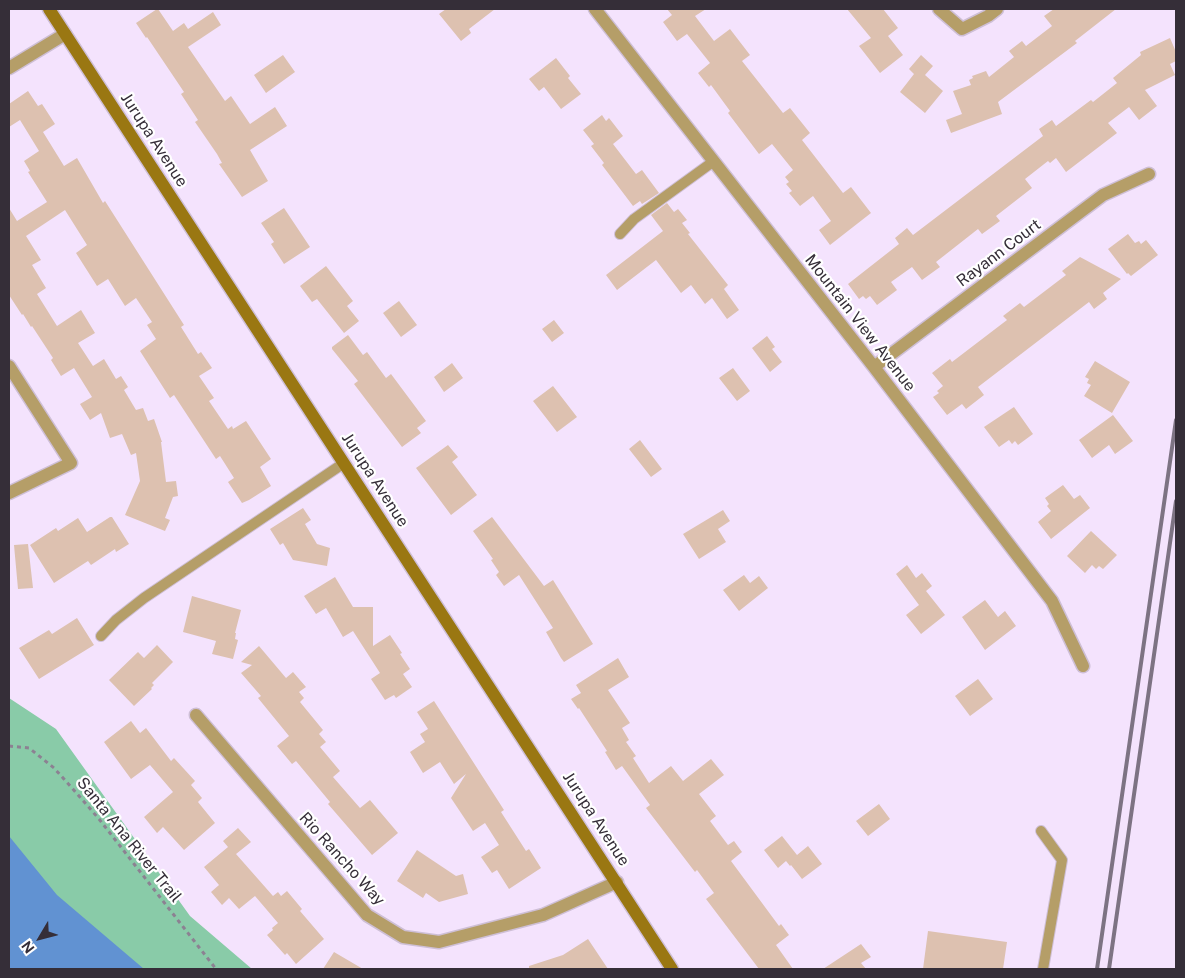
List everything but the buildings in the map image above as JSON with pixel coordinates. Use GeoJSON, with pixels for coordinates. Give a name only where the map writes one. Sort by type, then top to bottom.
{"type":"FeatureCollection","features":[{"type":"Feature","properties":{"kind":"main road","name":"Jurupa Avenue"},"geometry":{"type":"LineString","coordinates":[[49,9],[672,969]]}},
{"type":"Feature","properties":{"kind":"street","name":"Mountain View Avenue"},"geometry":{"type":"LineString","coordinates":[[595,9],[874,367],[1052,601],[1083,666]]}},
{"type":"Feature","properties":{"kind":"street"},"geometry":{"type":"LineString","coordinates":[[939,9],[962,30],[997,9]]}},
{"type":"Feature","properties":{"kind":"street"},"geometry":{"type":"LineString","coordinates":[[9,68],[65,34]]}},
{"type":"Feature","properties":{"kind":"street","name":"Rayann Court"},"geometry":{"type":"LineString","coordinates":[[874,367],[1103,195],[1149,174]]}},
{"type":"Feature","properties":{"kind":"street"},"geometry":{"type":"LineString","coordinates":[[9,366],[71,463],[9,493]]}},
{"type":"Feature","properties":{"kind":"street","name":"Rio Rancho Way"},"geometry":{"type":"LineString","coordinates":[[196,715],[367,915],[403,937],[439,942],[448,940],[543,915],[617,882]]}},
{"type":"Feature","properties":{"kind":"lane"},"geometry":{"type":"LineString","coordinates":[[620,234],[634,219],[714,161]]}},
{"type":"Feature","properties":{"kind":"lane"},"geometry":{"type":"LineString","coordinates":[[101,636],[116,620],[144,598],[344,462]]}},
{"type":"Feature","properties":{"kind":"lane"},"geometry":{"type":"LineString","coordinates":[[1041,831],[1062,860],[1043,969]]}},
{"type":"Feature","properties":{"kind":"path","name":"Santa Ana River Trail"},"geometry":{"type":"LineString","coordinates":[[9,746],[28,748],[54,768],[99,819],[216,969]]}},
{"type":"Feature","properties":{"kind":"green space"},"geometry":{"type":"Polygon","coordinates":[[[9,698],[56,729],[190,916],[252,969],[9,969],[9,698]]]}},
{"type":"Feature","properties":{"kind":"water"},"geometry":{"type":"Polygon","coordinates":[[[9,836],[57,895],[144,969],[9,969],[9,836]]]}},
{"type":"Feature","properties":{"kind":"railway"},"geometry":{"type":"LineString","coordinates":[[1097,969],[1176,420]]}},
{"type":"Feature","properties":{"kind":"railway"},"geometry":{"type":"LineString","coordinates":[[1109,969],[1176,501]]}}]}
